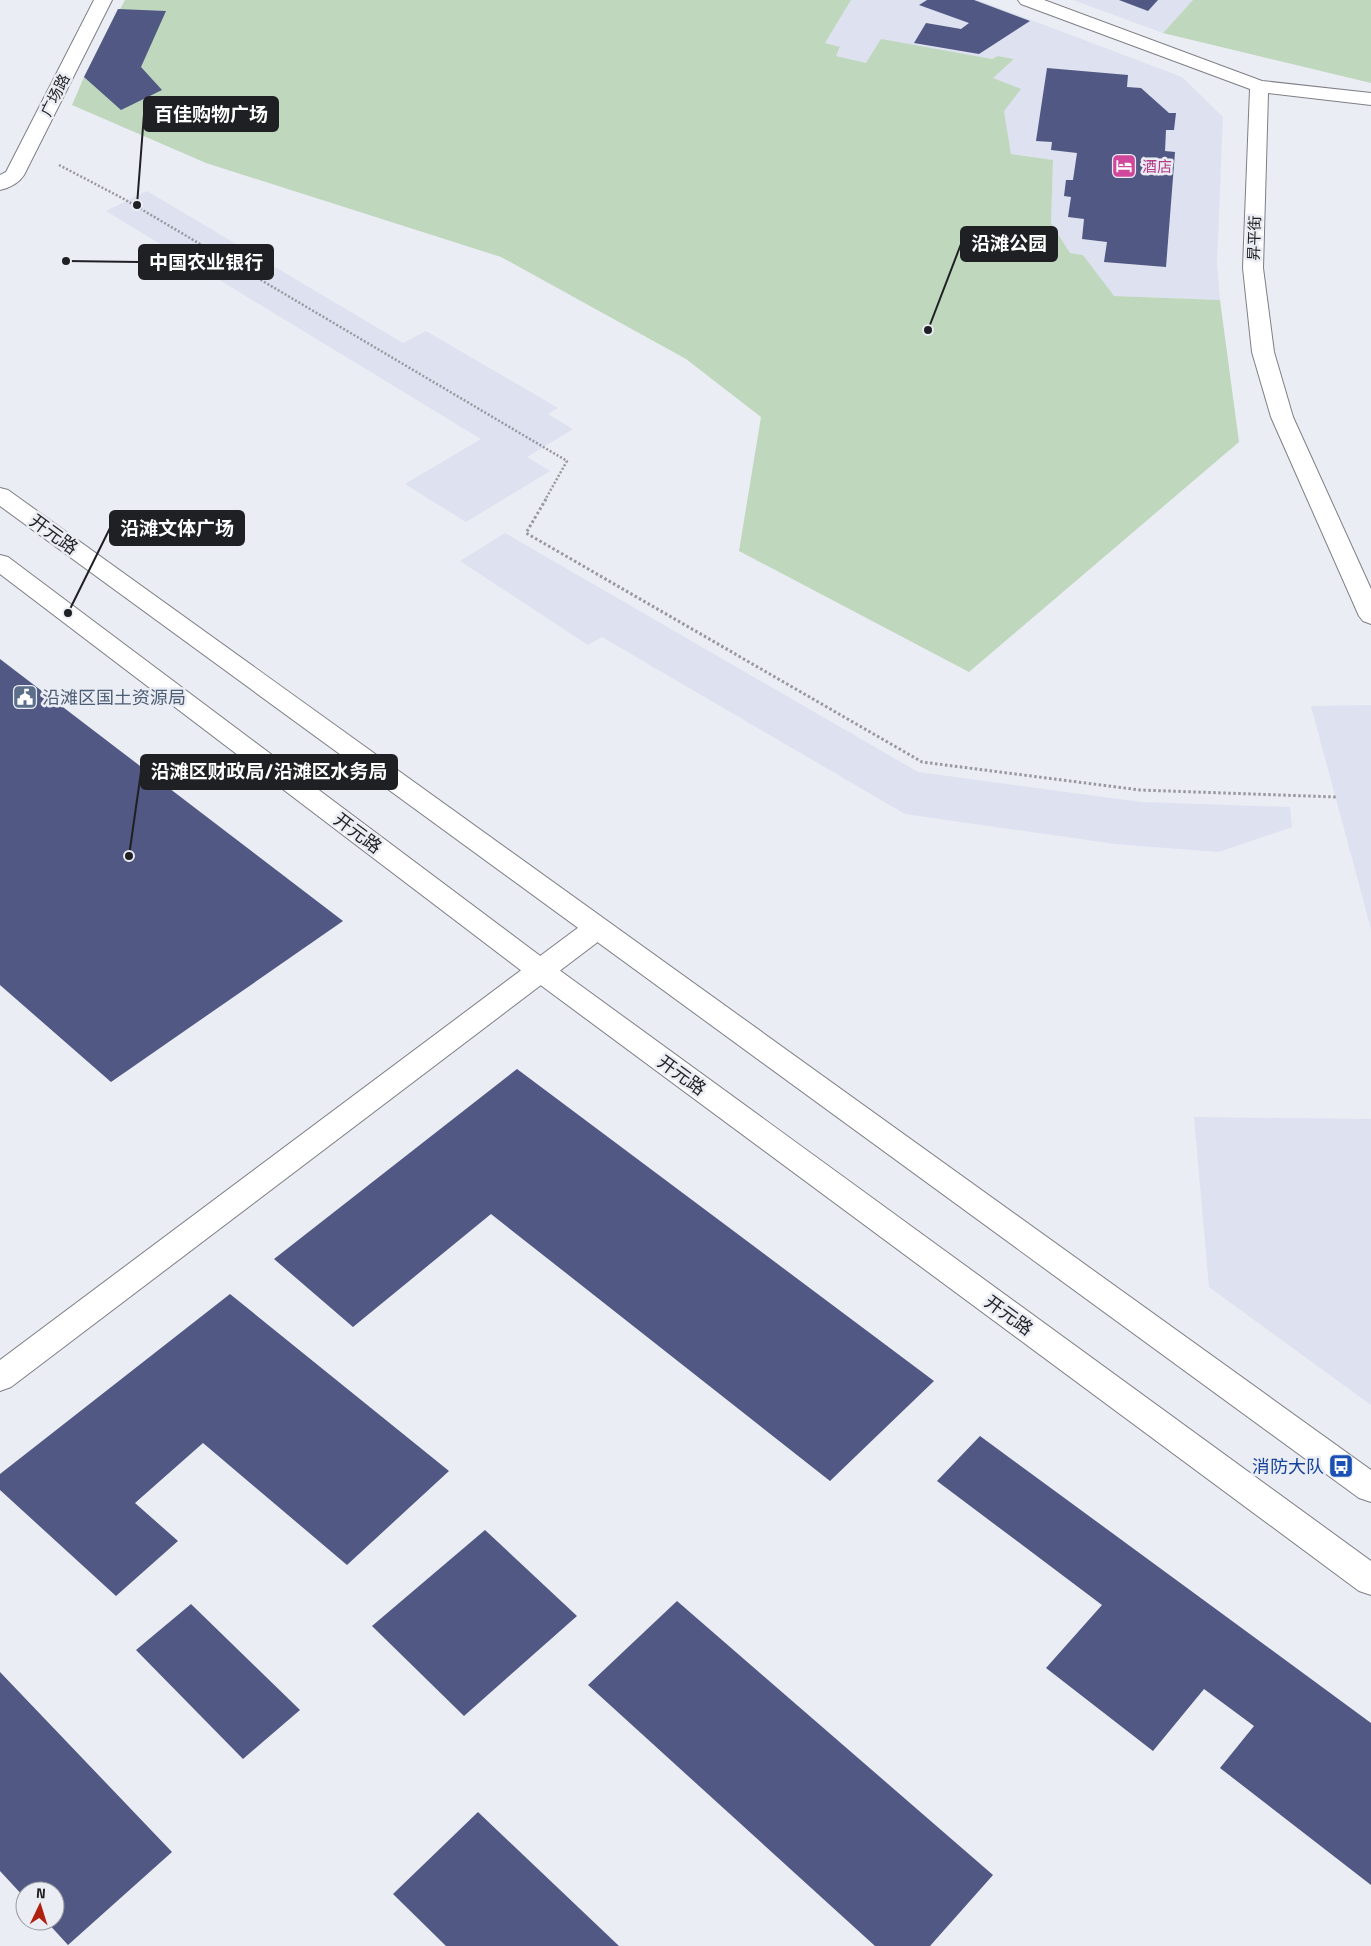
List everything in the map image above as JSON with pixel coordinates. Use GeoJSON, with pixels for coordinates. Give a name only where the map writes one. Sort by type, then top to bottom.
{"type":"FeatureCollection","features":[{"type":"Feature","properties":{"kind":"main road","name":"广场路"},"geometry":{"type":"LineString","coordinates":[[0,184],[14,175],[103,0]]}},
{"type":"Feature","properties":{"kind":"main road"},"geometry":{"type":"LineString","coordinates":[[1027,0],[1260,86],[1371,99]]}},
{"type":"Feature","properties":{"kind":"main road","name":"昇平街"},"geometry":{"type":"LineString","coordinates":[[1260,86],[1253,268],[1263,352],[1286,425],[1371,616]]}},
{"type":"Feature","properties":{"kind":"main road","name":"开元路"},"geometry":{"type":"LineString","coordinates":[[0,495],[1371,1488]]}},
{"type":"Feature","properties":{"kind":"main road","name":"开元路"},"geometry":{"type":"LineString","coordinates":[[0,562],[541,971],[1371,1580]]}},
{"type":"Feature","properties":{"kind":"main road"},"geometry":{"type":"LineString","coordinates":[[0,1378],[597,928]]}},
{"type":"Feature","properties":{"kind":"path"},"geometry":{"type":"LineString","coordinates":[[27,148],[124,200],[567,461],[526,533],[922,762],[1140,790],[1336,797]]}},
{"type":"Feature","properties":{"kind":"shaded area"},"geometry":{"type":"Polygon","coordinates":[[[851,0],[978,0],[1182,77],[1223,117],[1217,263],[1220,300],[1113,296],[1083,255],[1070,253],[1051,223],[1053,160],[1011,154],[1004,111],[992,78],[1014,59],[998,56],[992,59],[866,63],[836,56],[840,48],[825,43],[851,0]]]}},
{"type":"Feature","properties":{"kind":"shaded area"},"geometry":{"type":"Polygon","coordinates":[[[1073,0],[1193,0],[1163,33],[1073,0]]]}},
{"type":"Feature","properties":{"kind":"shaded area"},"geometry":{"type":"Polygon","coordinates":[[[147,191],[403,343],[426,331],[558,408],[548,414],[573,429],[527,457],[550,471],[466,522],[405,484],[481,439],[106,211],[147,191]]]}},
{"type":"Feature","properties":{"kind":"shaded area"},"geometry":{"type":"Polygon","coordinates":[[[505,533],[918,772],[1141,802],[1290,807],[1292,827],[1219,852],[1115,844],[905,814],[602,637],[588,645],[460,561],[505,533]]]}},
{"type":"Feature","properties":{"kind":"shaded area"},"geometry":{"type":"Polygon","coordinates":[[[1371,705],[1371,929],[1311,706],[1371,705]]]}},
{"type":"Feature","properties":{"kind":"shaded area"},"geometry":{"type":"Polygon","coordinates":[[[1194,1117],[1371,1119],[1371,1405],[1209,1287],[1194,1117]]]}},
{"type":"Feature","properties":{"kind":"green space"},"geometry":{"type":"Polygon","coordinates":[[[125,0],[851,0],[825,43],[840,47],[836,56],[866,63],[881,39],[992,59],[998,56],[1014,59],[993,78],[1021,89],[1004,111],[1011,154],[1053,160],[1051,223],[1070,253],[1083,255],[1114,296],[1220,300],[1239,442],[969,672],[739,551],[761,417],[686,359],[501,257],[206,163],[72,105],[84,77],[125,0]]]}},
{"type":"Feature","properties":{"kind":"green space"},"geometry":{"type":"Polygon","coordinates":[[[1193,0],[1371,0],[1371,83],[1163,33],[1193,0]]]}},
{"type":"Feature","properties":{"kind":"building"},"geometry":{"type":"Polygon","coordinates":[[[927,0],[974,0],[1030,21],[979,54],[914,43],[926,23],[961,29],[969,23],[919,5],[927,0]]]}},
{"type":"Feature","properties":{"kind":"building"},"geometry":{"type":"Polygon","coordinates":[[[1119,0],[1158,0],[1148,11],[1119,0]]]}},
{"type":"Feature","properties":{"kind":"building"},"geometry":{"type":"Polygon","coordinates":[[[118,9],[166,11],[141,67],[162,90],[121,110],[84,77],[118,9]]]}},
{"type":"Feature","properties":{"kind":"building","name":"酒店"},"geometry":{"type":"Polygon","coordinates":[[[1047,68],[1128,75],[1127,87],[1141,88],[1169,113],[1176,113],[1174,130],[1166,130],[1165,151],[1175,152],[1166,267],[1104,262],[1107,242],[1082,239],[1084,219],[1068,217],[1071,197],[1064,196],[1066,180],[1073,180],[1077,153],[1051,150],[1052,142],[1036,141],[1047,68]]]}},
{"type":"Feature","properties":{"kind":"building"},"geometry":{"type":"Polygon","coordinates":[[[0,659],[343,921],[111,1082],[0,985],[0,659]]]}},
{"type":"Feature","properties":{"kind":"building"},"geometry":{"type":"Polygon","coordinates":[[[517,1069],[934,1381],[830,1481],[491,1214],[353,1327],[274,1259],[517,1069]]]}},
{"type":"Feature","properties":{"kind":"building"},"geometry":{"type":"Polygon","coordinates":[[[230,1294],[449,1471],[347,1565],[203,1443],[135,1503],[178,1541],[116,1596],[0,1490],[0,1474],[230,1294]]]}},
{"type":"Feature","properties":{"kind":"building"},"geometry":{"type":"Polygon","coordinates":[[[980,1436],[1371,1723],[1371,1885],[1220,1768],[1254,1726],[1204,1689],[1153,1751],[1046,1668],[1102,1605],[937,1481],[980,1436]]]}},
{"type":"Feature","properties":{"kind":"building"},"geometry":{"type":"Polygon","coordinates":[[[485,1530],[577,1616],[464,1716],[372,1626],[485,1530]]]}},
{"type":"Feature","properties":{"kind":"building"},"geometry":{"type":"Polygon","coordinates":[[[677,1601],[993,1875],[930,1946],[875,1946],[588,1685],[677,1601]]]}},
{"type":"Feature","properties":{"kind":"building"},"geometry":{"type":"Polygon","coordinates":[[[191,1604],[300,1710],[243,1759],[136,1650],[191,1604]]]}},
{"type":"Feature","properties":{"kind":"building"},"geometry":{"type":"Polygon","coordinates":[[[0,1672],[172,1852],[68,1945],[55,1931],[65,1931],[65,1881],[15,1881],[15,1887],[0,1871],[0,1672]]]}},
{"type":"Feature","properties":{"kind":"building"},"geometry":{"type":"Polygon","coordinates":[[[478,1812],[619,1946],[446,1946],[393,1894],[478,1812]]]}},
{"type":"Feature","properties":{"kind":"place","name":"酒店"},"geometry":{"type":"Point","coordinates":[1124,166]}},
{"type":"Feature","properties":{"kind":"place","name":"百佳购物广场"},"geometry":{"type":"Point","coordinates":[137,205]}},
{"type":"Feature","properties":{"kind":"place","name":"中国农业银行"},"geometry":{"type":"Point","coordinates":[66,261]}},
{"type":"Feature","properties":{"kind":"place","name":"沿滩公园"},"geometry":{"type":"Point","coordinates":[928,330]}},
{"type":"Feature","properties":{"kind":"place","name":"沿滩文体广场"},"geometry":{"type":"Point","coordinates":[68,613]}},
{"type":"Feature","properties":{"kind":"place","name":"沿滩区国土资源局"},"geometry":{"type":"Point","coordinates":[25,697]}},
{"type":"Feature","properties":{"kind":"place","name":"沿滩区财政局/沿滩区水务局"},"geometry":{"type":"Point","coordinates":[129,856]}},
{"type":"Feature","properties":{"kind":"place","name":"消防大队"},"geometry":{"type":"Point","coordinates":[1341,1466]}}]}
